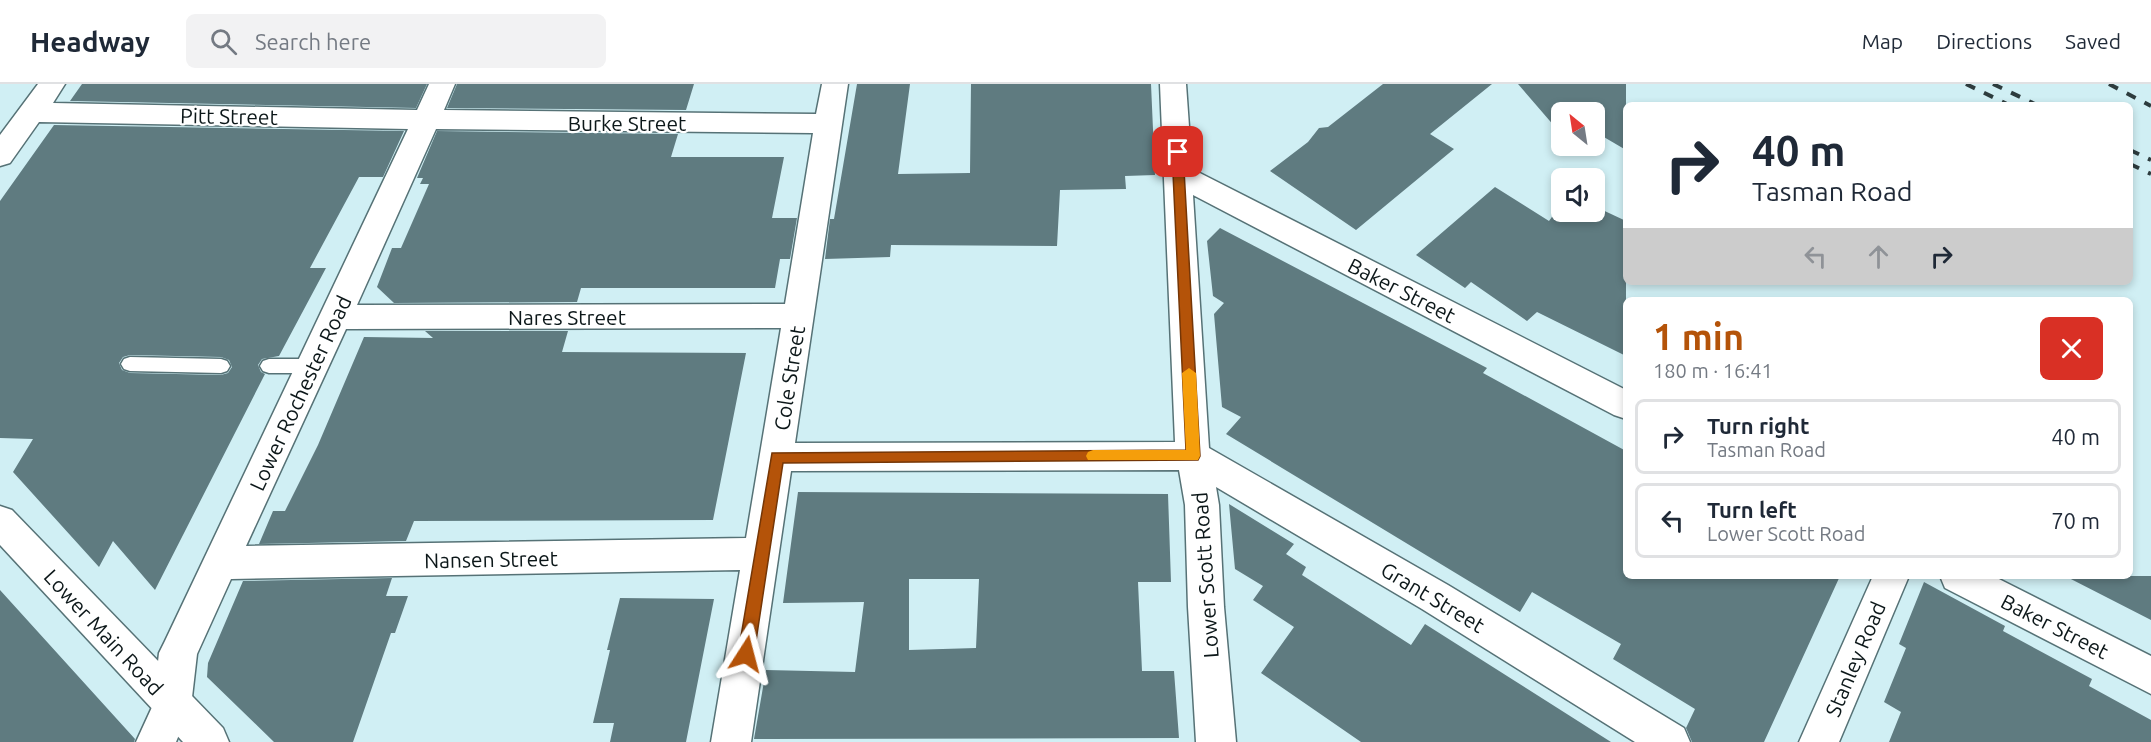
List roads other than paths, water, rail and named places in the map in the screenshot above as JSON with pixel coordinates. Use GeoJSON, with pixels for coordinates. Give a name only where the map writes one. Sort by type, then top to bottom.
{"type":"FeatureCollection","features":[{"type":"Feature","properties":{"kind":"street"},"geometry":{"type":"LineString","coordinates":[[0,156],[52,84]]}},
{"type":"Feature","properties":{"kind":"street","name":"Lower Rochester Road"},"geometry":{"type":"LineString","coordinates":[[156,742],[172,706],[178,653],[314,366],[442,84]]}},
{"type":"Feature","properties":{"kind":"street","name":"Cole Street"},"geometry":{"type":"LineString","coordinates":[[731,742],[835,84]]}},
{"type":"Feature","properties":{"kind":"street","name":"Lower Scott Road"},"geometry":{"type":"LineString","coordinates":[[1173,84],[1193,456],[1202,505],[1206,608],[1216,742]]}},
{"type":"Feature","properties":{"kind":"street","name":"Pitt Street"},"geometry":{"type":"LineString","coordinates":[[32,112],[426,118]]}},
{"type":"Feature","properties":{"kind":"street","name":"Burke Street"},"geometry":{"type":"LineString","coordinates":[[426,118],[567,122],[828,124]]}},
{"type":"Feature","properties":{"kind":"street","name":"Baker Street"},"geometry":{"type":"LineString","coordinates":[[1179,175],[1623,403]]}},
{"type":"Feature","properties":{"kind":"street","name":"Nares Street"},"geometry":{"type":"LineString","coordinates":[[336,317],[798,316]]}},
{"type":"Feature","properties":{"kind":"street"},"geometry":{"type":"LineString","coordinates":[[777,457],[1193,456]]}},
{"type":"Feature","properties":{"kind":"street","name":"Grant Street"},"geometry":{"type":"LineString","coordinates":[[1193,456],[1435,597],[1670,742]]}},
{"type":"Feature","properties":{"kind":"street","name":"Lower Main Road"},"geometry":{"type":"LineString","coordinates":[[0,521],[172,706],[209,742]]}},
{"type":"Feature","properties":{"kind":"street","name":"Nansen Street"},"geometry":{"type":"LineString","coordinates":[[220,563],[761,554]]}},
{"type":"Feature","properties":{"kind":"street","name":"Stanley Road"},"geometry":{"type":"LineString","coordinates":[[1819,742],[1890,579]]}},
{"type":"Feature","properties":{"kind":"street","name":"Baker Street"},"geometry":{"type":"LineString","coordinates":[[1964,579],[2151,676]]}},
{"type":"Feature","properties":{"kind":"lane"},"geometry":{"type":"LineString","coordinates":[[130,364],[221,366]]}},
{"type":"Feature","properties":{"kind":"lane"},"geometry":{"type":"LineString","coordinates":[[268,366],[314,366]]}},
{"type":"Feature","properties":{"kind":"railway"},"geometry":{"type":"LineString","coordinates":[[1966,84],[2003,102]]}},
{"type":"Feature","properties":{"kind":"railway"},"geometry":{"type":"LineString","coordinates":[[1993,84],[2031,102]]}},
{"type":"Feature","properties":{"kind":"railway"},"geometry":{"type":"LineString","coordinates":[[2109,84],[2151,106]]}},
{"type":"Feature","properties":{"kind":"railway"},"geometry":{"type":"LineString","coordinates":[[2133,151],[2151,160]]}},
{"type":"Feature","properties":{"kind":"railway"},"geometry":{"type":"LineString","coordinates":[[2133,165],[2151,174]]}}]}
